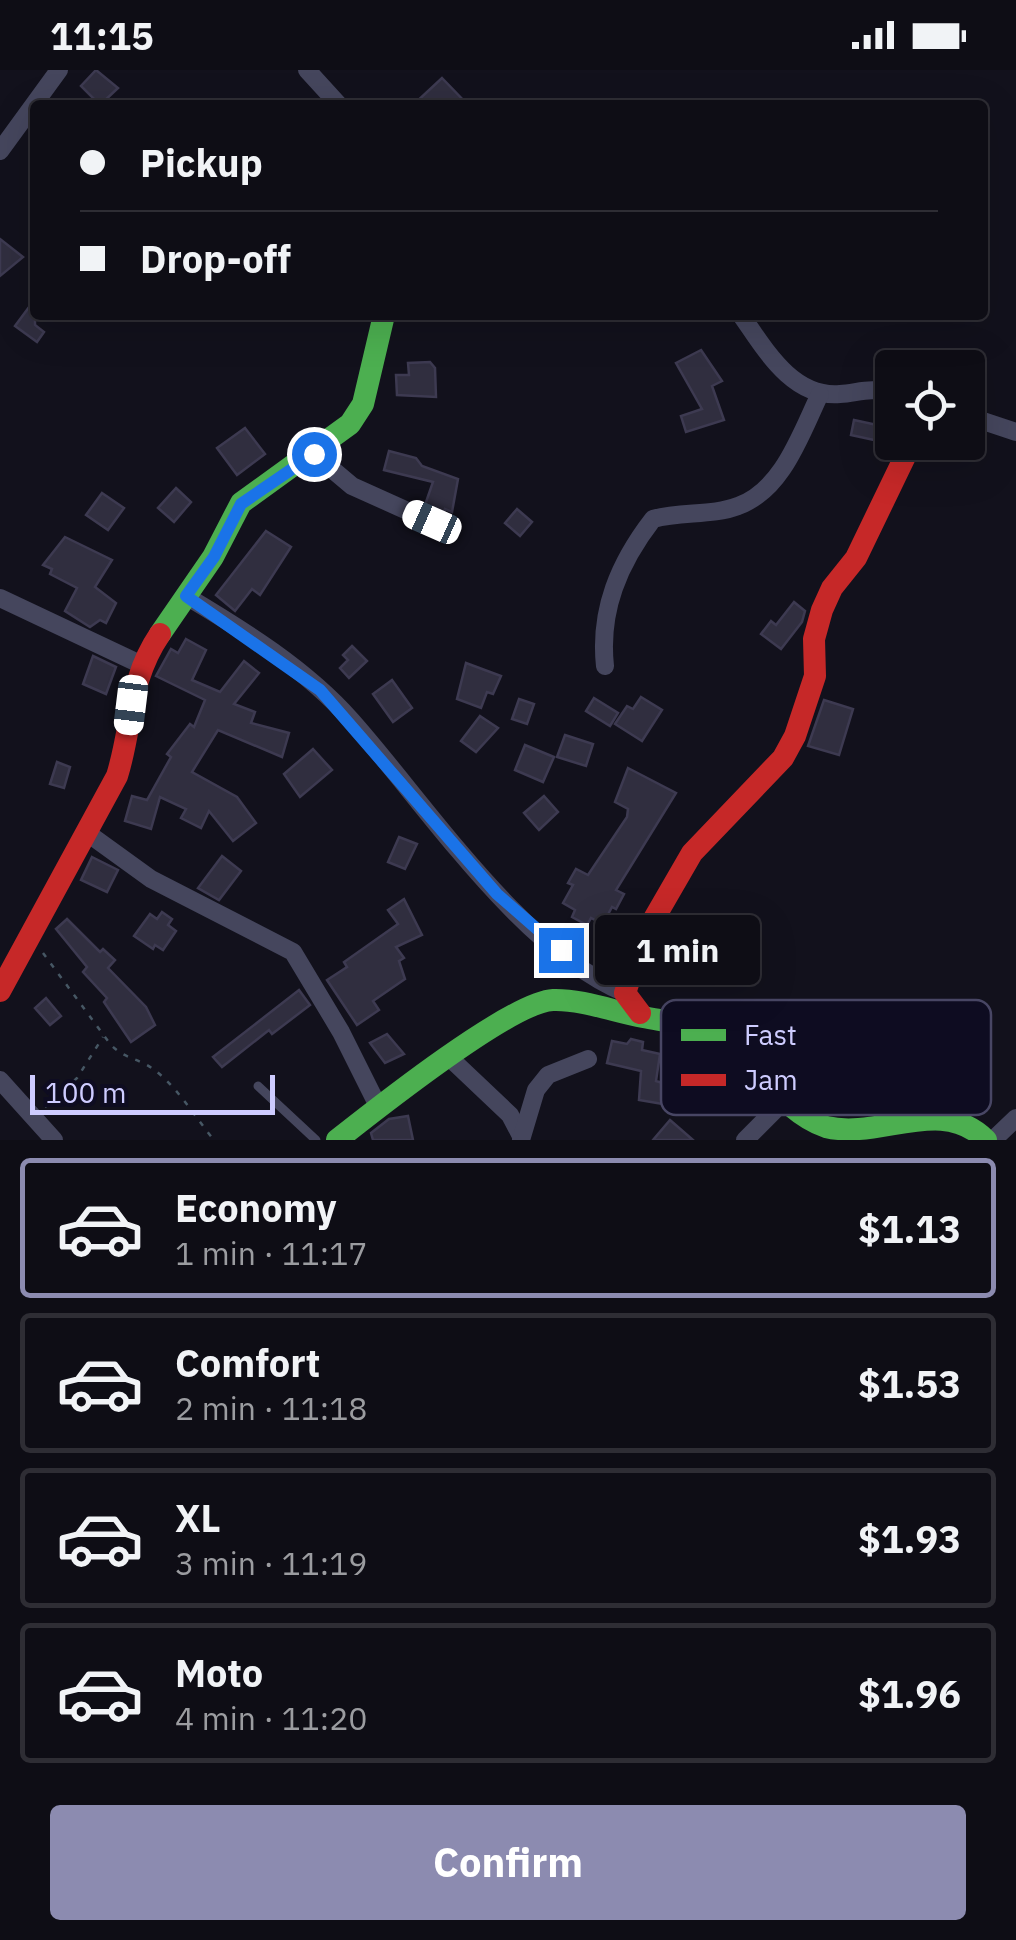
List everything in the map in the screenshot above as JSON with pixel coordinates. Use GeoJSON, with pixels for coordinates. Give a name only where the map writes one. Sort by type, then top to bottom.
{"type":"FeatureCollection","features":[{"type":"Feature","properties":{"kind":"street"},"geometry":{"type":"LineString","coordinates":[[37,100],[59,70]]}},
{"type":"Feature","properties":{"kind":"street"},"geometry":{"type":"LineString","coordinates":[[306,70],[334,100]]}},
{"type":"Feature","properties":{"kind":"street"},"geometry":{"type":"LineString","coordinates":[[0,151],[30,110]]}},
{"type":"Feature","properties":{"kind":"street"},"geometry":{"type":"LineString","coordinates":[[0,990],[29,944],[60,875],[117,776],[126,748],[134,685],[142,665],[214,557],[241,504],[350,424],[363,404],[378,320]]}},
{"type":"Feature","properties":{"kind":"street"},"geometry":{"type":"LineString","coordinates":[[745,320],[791,378],[820,394],[875,389]]}},
{"type":"Feature","properties":{"kind":"street"},"geometry":{"type":"LineString","coordinates":[[605,666],[606,610],[616,579],[653,519],[739,506],[757,495],[778,475],[820,394]]}},
{"type":"Feature","properties":{"kind":"street"},"geometry":{"type":"LineString","coordinates":[[985,422],[1016,432]]}},
{"type":"Feature","properties":{"kind":"street"},"geometry":{"type":"LineString","coordinates":[[314,454],[352,486],[432,522]]}},
{"type":"Feature","properties":{"kind":"street"},"geometry":{"type":"LineString","coordinates":[[625,993],[644,936],[692,853],[784,758],[814,676],[814,639],[822,610],[832,588],[856,558],[903,460]]}},
{"type":"Feature","properties":{"kind":"street"},"geometry":{"type":"LineString","coordinates":[[186,596],[320,690],[497,894],[587,971],[625,993],[640,1014]]}},
{"type":"Feature","properties":{"kind":"street"},"geometry":{"type":"LineString","coordinates":[[0,598],[142,665]]}},
{"type":"Feature","properties":{"kind":"street"},"geometry":{"type":"LineString","coordinates":[[86,832],[151,879],[292,952],[341,1032],[378,1106]]}},
{"type":"Feature","properties":{"kind":"street"},"geometry":{"type":"LineString","coordinates":[[338,1140],[378,1106],[542,1000],[661,1019]]}},
{"type":"Feature","properties":{"kind":"street"},"geometry":{"type":"LineString","coordinates":[[521,1138],[536,1090],[548,1075],[588,1059]]}},
{"type":"Feature","properties":{"kind":"street"},"geometry":{"type":"LineString","coordinates":[[452,1060],[510,1116],[521,1138]]}},
{"type":"Feature","properties":{"kind":"street"},"geometry":{"type":"LineString","coordinates":[[0,1080],[54,1140]]}},
{"type":"Feature","properties":{"kind":"street"},"geometry":{"type":"LineString","coordinates":[[745,1140],[770,1115]]}},
{"type":"Feature","properties":{"kind":"street"},"geometry":{"type":"LineString","coordinates":[[798,1115],[830,1129],[870,1130],[930,1120],[971,1125],[990,1140],[1016,1118]]}},
{"type":"Feature","properties":{"kind":"lane"},"geometry":{"type":"LineString","coordinates":[[258,1086],[316,1140]]}},
{"type":"Feature","properties":{"kind":"path"},"geometry":{"type":"LineString","coordinates":[[29,944],[51,962],[121,1055],[146,1064],[214,1140]]}},
{"type":"Feature","properties":{"kind":"path"},"geometry":{"type":"LineString","coordinates":[[32,1116],[76,1078],[104,1035]]}},
{"type":"Feature","properties":{"kind":"building"},"geometry":{"type":"Polygon","coordinates":[[[96,70],[118,88],[105,100],[95,100],[81,86],[96,70]]]}},
{"type":"Feature","properties":{"kind":"building"},"geometry":{"type":"Polygon","coordinates":[[[442,78],[463,100],[418,100],[442,78]]]}},
{"type":"Feature","properties":{"kind":"building"},"geometry":{"type":"Polygon","coordinates":[[[0,239],[23,257],[0,276],[0,239]]]}},
{"type":"Feature","properties":{"kind":"building"},"geometry":{"type":"Polygon","coordinates":[[[30,306],[30,320],[35,320],[44,332],[37,342],[15,326],[30,306]]]}},
{"type":"Feature","properties":{"kind":"building"},"geometry":{"type":"Polygon","coordinates":[[[701,350],[722,381],[712,386],[724,420],[686,432],[681,416],[702,409],[676,363],[701,350]]]}},
{"type":"Feature","properties":{"kind":"building"},"geometry":{"type":"Polygon","coordinates":[[[430,362],[435,368],[436,397],[397,395],[396,375],[409,375],[408,363],[430,362]]]}},
{"type":"Feature","properties":{"kind":"building"},"geometry":{"type":"Polygon","coordinates":[[[854,420],[875,425],[874,440],[851,435],[854,420]]]}},
{"type":"Feature","properties":{"kind":"building"},"geometry":{"type":"Polygon","coordinates":[[[245,428],[265,454],[237,475],[217,448],[245,428]]]}},
{"type":"Feature","properties":{"kind":"building"},"geometry":{"type":"Polygon","coordinates":[[[389,451],[416,458],[422,466],[458,479],[452,512],[445,509],[443,515],[425,505],[433,482],[384,470],[389,451]]]}},
{"type":"Feature","properties":{"kind":"building"},"geometry":{"type":"Polygon","coordinates":[[[176,488],[191,502],[174,522],[158,508],[176,488]]]}},
{"type":"Feature","properties":{"kind":"building"},"geometry":{"type":"Polygon","coordinates":[[[102,493],[124,508],[108,530],[86,515],[102,493]]]}},
{"type":"Feature","properties":{"kind":"building"},"geometry":{"type":"Polygon","coordinates":[[[517,509],[532,522],[520,536],[505,523],[517,509]]]}},
{"type":"Feature","properties":{"kind":"building"},"geometry":{"type":"Polygon","coordinates":[[[266,531],[291,547],[260,595],[252,589],[235,611],[216,595],[266,531]]]}},
{"type":"Feature","properties":{"kind":"building"},"geometry":{"type":"Polygon","coordinates":[[[65,537],[112,560],[95,587],[116,603],[106,623],[100,620],[90,627],[65,611],[77,588],[50,574],[52,569],[43,565],[65,537]]]}},
{"type":"Feature","properties":{"kind":"building"},"geometry":{"type":"Polygon","coordinates":[[[794,602],[805,611],[802,622],[781,649],[761,634],[771,621],[776,625],[794,602]]]}},
{"type":"Feature","properties":{"kind":"building"},"geometry":{"type":"Polygon","coordinates":[[[186,639],[206,650],[192,680],[220,692],[244,661],[259,673],[234,704],[255,712],[251,723],[289,733],[282,757],[218,730],[192,772],[237,797],[256,823],[233,841],[209,811],[201,828],[181,818],[186,809],[160,797],[151,829],[125,821],[132,796],[147,800],[171,757],[167,754],[190,724],[194,727],[205,700],[156,676],[171,649],[178,653],[186,639]]]}},
{"type":"Feature","properties":{"kind":"building"},"geometry":{"type":"Polygon","coordinates":[[[352,646],[367,661],[349,678],[340,668],[348,660],[343,655],[352,646]]]}},
{"type":"Feature","properties":{"kind":"building"},"geometry":{"type":"Polygon","coordinates":[[[93,656],[116,667],[106,694],[83,684],[93,656]]]}},
{"type":"Feature","properties":{"kind":"building"},"geometry":{"type":"Polygon","coordinates":[[[466,663],[501,676],[493,694],[487,692],[481,708],[457,699],[466,663]]]}},
{"type":"Feature","properties":{"kind":"building"},"geometry":{"type":"Polygon","coordinates":[[[392,680],[412,708],[393,722],[373,694],[392,680]]]}},
{"type":"Feature","properties":{"kind":"building"},"geometry":{"type":"Polygon","coordinates":[[[641,697],[662,710],[642,741],[615,724],[627,706],[633,709],[641,697]]]}},
{"type":"Feature","properties":{"kind":"building"},"geometry":{"type":"Polygon","coordinates":[[[594,698],[618,713],[610,726],[586,711],[594,698]]]}},
{"type":"Feature","properties":{"kind":"building"},"geometry":{"type":"Polygon","coordinates":[[[519,699],[534,704],[527,724],[512,719],[519,699]]]}},
{"type":"Feature","properties":{"kind":"building"},"geometry":{"type":"Polygon","coordinates":[[[824,700],[853,709],[839,755],[808,746],[824,700]]]}},
{"type":"Feature","properties":{"kind":"building"},"geometry":{"type":"Polygon","coordinates":[[[480,716],[498,728],[476,752],[461,741],[480,716]]]}},
{"type":"Feature","properties":{"kind":"building"},"geometry":{"type":"Polygon","coordinates":[[[565,735],[593,744],[586,766],[557,757],[565,735]]]}},
{"type":"Feature","properties":{"kind":"building"},"geometry":{"type":"Polygon","coordinates":[[[525,745],[554,757],[543,782],[515,770],[525,745]]]}},
{"type":"Feature","properties":{"kind":"building"},"geometry":{"type":"Polygon","coordinates":[[[313,749],[332,770],[300,797],[284,774],[313,749]]]}},
{"type":"Feature","properties":{"kind":"building"},"geometry":{"type":"Polygon","coordinates":[[[57,762],[70,767],[64,788],[50,784],[57,762]]]}},
{"type":"Feature","properties":{"kind":"building"},"geometry":{"type":"Polygon","coordinates":[[[628,768],[676,793],[616,890],[624,894],[616,909],[612,907],[603,924],[591,918],[587,925],[572,917],[575,910],[563,903],[573,885],[568,883],[576,869],[588,875],[627,817],[628,809],[615,802],[628,768]]]}},
{"type":"Feature","properties":{"kind":"building"},"geometry":{"type":"Polygon","coordinates":[[[544,796],[558,812],[539,830],[524,813],[544,796]]]}},
{"type":"Feature","properties":{"kind":"building"},"geometry":{"type":"Polygon","coordinates":[[[399,837],[417,844],[405,869],[388,862],[399,837]]]}},
{"type":"Feature","properties":{"kind":"building"},"geometry":{"type":"Polygon","coordinates":[[[222,856],[241,871],[219,900],[198,888],[222,856]]]}},
{"type":"Feature","properties":{"kind":"building"},"geometry":{"type":"Polygon","coordinates":[[[92,857],[118,870],[107,892],[81,880],[92,857]]]}},
{"type":"Feature","properties":{"kind":"building"},"geometry":{"type":"Polygon","coordinates":[[[404,899],[422,935],[396,947],[404,958],[399,961],[405,979],[373,1001],[379,1010],[357,1025],[327,980],[347,967],[344,962],[398,924],[388,910],[404,899]]]}},
{"type":"Feature","properties":{"kind":"building"},"geometry":{"type":"Polygon","coordinates":[[[162,912],[172,919],[168,925],[176,931],[163,950],[155,945],[153,949],[134,936],[150,914],[157,919],[162,912]]]}},
{"type":"Feature","properties":{"kind":"building"},"geometry":{"type":"Polygon","coordinates":[[[67,919],[100,952],[103,949],[115,960],[108,968],[146,1007],[155,1025],[131,1042],[104,1002],[107,998],[83,972],[87,967],[56,929],[67,919]]]}},
{"type":"Feature","properties":{"kind":"building"},"geometry":{"type":"Polygon","coordinates":[[[299,990],[310,1005],[272,1034],[269,1030],[222,1067],[213,1057],[299,990]]]}},
{"type":"Feature","properties":{"kind":"building"},"geometry":{"type":"Polygon","coordinates":[[[46,998],[61,1016],[50,1025],[35,1008],[46,998]]]}},
{"type":"Feature","properties":{"kind":"building"},"geometry":{"type":"Polygon","coordinates":[[[387,1034],[404,1054],[385,1063],[370,1043],[387,1034]]]}},
{"type":"Feature","properties":{"kind":"building"},"geometry":{"type":"Polygon","coordinates":[[[631,1039],[643,1042],[642,1050],[660,1054],[656,1081],[661,1082],[661,1104],[639,1100],[641,1071],[607,1063],[612,1041],[627,1044],[631,1039]]]}},
{"type":"Feature","properties":{"kind":"building"},"geometry":{"type":"Polygon","coordinates":[[[408,1116],[413,1140],[373,1140],[371,1133],[389,1119],[408,1116]]]}},
{"type":"Feature","properties":{"kind":"building"},"geometry":{"type":"Polygon","coordinates":[[[670,1120],[693,1140],[653,1140],[670,1120]]]}},
{"type":"Feature","properties":{"kind":"traffic: fast"},"geometry":{"type":"LineString","coordinates":[[160,634],[213,557],[241,503],[350,424],[363,404],[383,320]]}},
{"type":"Feature","properties":{"kind":"traffic: fast"},"geometry":{"type":"LineString","coordinates":[[337,1140],[476,1037],[533,1005],[564,1000],[661,1020]]}},
{"type":"Feature","properties":{"kind":"traffic: fast"},"geometry":{"type":"LineString","coordinates":[[803,1115],[826,1127],[847,1129],[950,1121],[968,1127],[986,1140]]}},
{"type":"Feature","properties":{"kind":"traffic: jam"},"geometry":{"type":"LineString","coordinates":[[640,1013],[625,993],[644,936],[692,853],[783,758],[795,736],[815,676],[814,639],[822,610],[832,588],[856,558],[903,460]]}},
{"type":"Feature","properties":{"kind":"traffic: jam"},"geometry":{"type":"LineString","coordinates":[[0,991],[117,776],[142,669],[160,634]]}},
{"type":"Feature","properties":{"kind":"route"},"geometry":{"type":"LineString","coordinates":[[314,454],[235,510],[214,557],[186,596],[293,668],[349,717],[433,823],[497,894],[561,950]]}}]}
